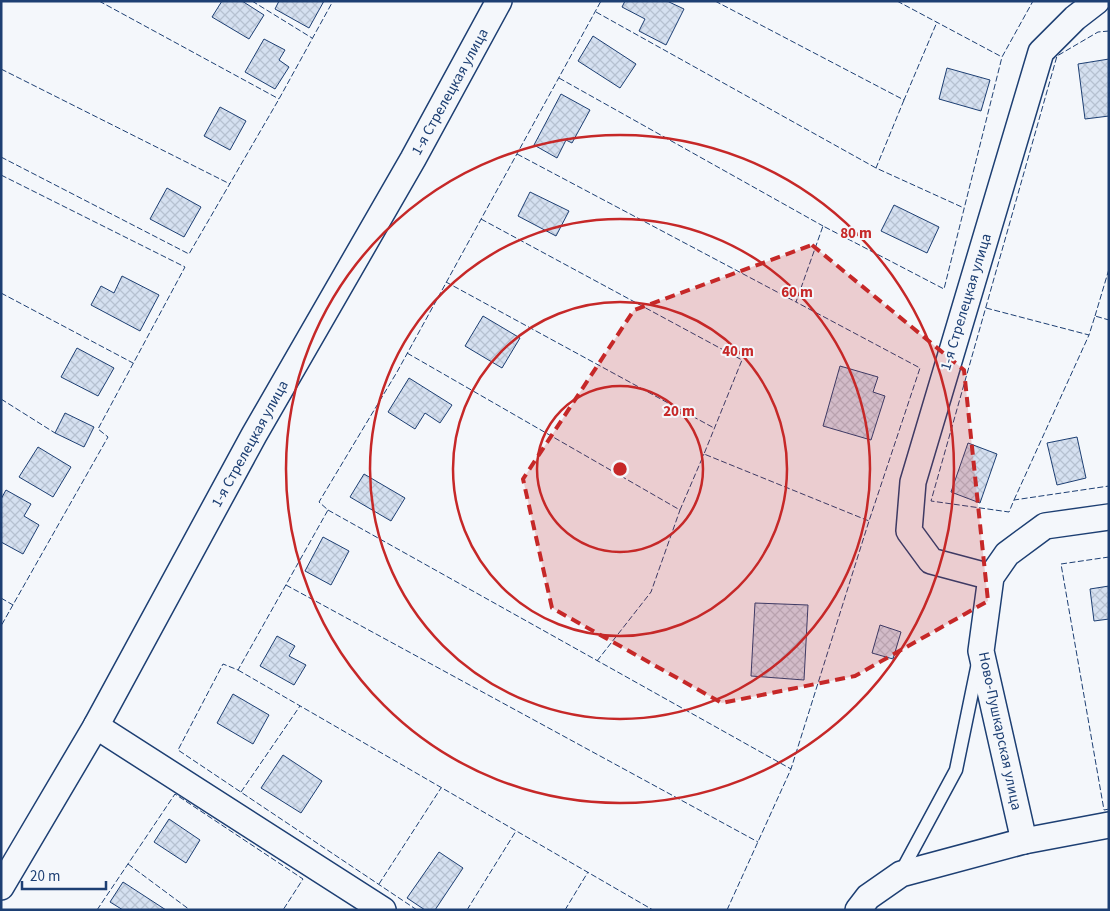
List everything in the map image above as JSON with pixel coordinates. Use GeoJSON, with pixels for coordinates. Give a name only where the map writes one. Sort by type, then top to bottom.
{"type":"FeatureCollection","features":[{"type":"Feature","properties":{"kind":"street","name":"1-я Стрелецкая улица"},"geometry":{"type":"LineString","coordinates":[[1,888],[96,726],[254,435],[413,159],[499,1]]}},
{"type":"Feature","properties":{"kind":"street","name":"1-я Стрелецкая улица"},"geometry":{"type":"LineString","coordinates":[[991,577],[931,561],[909,531],[912,482],[1041,52],[1075,18],[1097,1]]}},
{"type":"Feature","properties":{"kind":"street","name":"Ново-Пушкарская улица"},"geometry":{"type":"LineString","coordinates":[[1024,841],[981,651],[991,577],[1007,554],[1045,526],[1109,517]]}},
{"type":"Feature","properties":{"kind":"street"},"geometry":{"type":"LineString","coordinates":[[96,726],[382,910]]}},
{"type":"Feature","properties":{"kind":"street"},"geometry":{"type":"LineString","coordinates":[[858,910],[868,897],[901,874],[1024,841],[1109,825]]}},
{"type":"Feature","properties":{"kind":"lane"},"geometry":{"type":"LineString","coordinates":[[901,874],[956,770],[981,651]]}},
{"type":"Feature","properties":{"kind":"highlighted area"},"geometry":{"type":"Polygon","coordinates":[[[812,245],[964,370],[988,601],[855,676],[722,703],[552,608],[523,479],[634,310],[812,245]]]}},
{"type":"Feature","properties":{"kind":"building"},"geometry":{"type":"Polygon","coordinates":[[[222,1],[242,1],[264,15],[249,39],[212,17],[222,1]]]}},
{"type":"Feature","properties":{"kind":"building"},"geometry":{"type":"Polygon","coordinates":[[[279,1],[324,1],[309,28],[275,9],[279,1]]]}},
{"type":"Feature","properties":{"kind":"building"},"geometry":{"type":"Polygon","coordinates":[[[625,1],[667,1],[684,9],[666,45],[639,31],[645,19],[622,7],[625,1]]]}},
{"type":"Feature","properties":{"kind":"building"},"geometry":{"type":"Polygon","coordinates":[[[593,36],[636,64],[620,88],[578,61],[593,36]]]}},
{"type":"Feature","properties":{"kind":"building"},"geometry":{"type":"Polygon","coordinates":[[[264,39],[285,50],[279,60],[289,67],[275,89],[245,72],[264,39]]]}},
{"type":"Feature","properties":{"kind":"building"},"geometry":{"type":"Polygon","coordinates":[[[1109,59],[1109,116],[1085,119],[1078,64],[1109,59]]]}},
{"type":"Feature","properties":{"kind":"building"},"geometry":{"type":"Polygon","coordinates":[[[947,68],[990,80],[981,111],[939,99],[947,68]]]}},
{"type":"Feature","properties":{"kind":"building"},"geometry":{"type":"Polygon","coordinates":[[[561,94],[590,110],[572,143],[566,140],[557,158],[534,145],[561,94]]]}},
{"type":"Feature","properties":{"kind":"building"},"geometry":{"type":"Polygon","coordinates":[[[220,107],[246,121],[230,150],[204,136],[220,107]]]}},
{"type":"Feature","properties":{"kind":"building"},"geometry":{"type":"Polygon","coordinates":[[[167,188],[201,207],[184,237],[150,219],[167,188]]]}},
{"type":"Feature","properties":{"kind":"building"},"geometry":{"type":"Polygon","coordinates":[[[530,192],[569,211],[556,236],[518,216],[530,192]]]}},
{"type":"Feature","properties":{"kind":"building"},"geometry":{"type":"Polygon","coordinates":[[[894,205],[939,227],[927,253],[881,231],[894,205]]]}},
{"type":"Feature","properties":{"kind":"building"},"geometry":{"type":"Polygon","coordinates":[[[122,276],[159,295],[140,331],[91,305],[101,286],[114,293],[122,276]]]}},
{"type":"Feature","properties":{"kind":"building"},"geometry":{"type":"Polygon","coordinates":[[[483,316],[520,338],[502,368],[465,346],[483,316]]]}},
{"type":"Feature","properties":{"kind":"building"},"geometry":{"type":"Polygon","coordinates":[[[77,348],[114,368],[98,396],[61,377],[77,348]]]}},
{"type":"Feature","properties":{"kind":"building"},"geometry":{"type":"Polygon","coordinates":[[[840,366],[878,377],[873,392],[885,396],[871,440],[823,426],[840,366]]]}},
{"type":"Feature","properties":{"kind":"building"},"geometry":{"type":"Polygon","coordinates":[[[409,378],[452,405],[440,423],[425,413],[415,429],[388,412],[409,378]]]}},
{"type":"Feature","properties":{"kind":"building"},"geometry":{"type":"Polygon","coordinates":[[[65,413],[94,427],[84,447],[55,433],[65,413]]]}},
{"type":"Feature","properties":{"kind":"building"},"geometry":{"type":"Polygon","coordinates":[[[1077,437],[1086,478],[1057,485],[1047,443],[1077,437]]]}},
{"type":"Feature","properties":{"kind":"building"},"geometry":{"type":"Polygon","coordinates":[[[968,443],[997,454],[980,503],[951,492],[968,443]]]}},
{"type":"Feature","properties":{"kind":"building"},"geometry":{"type":"Polygon","coordinates":[[[38,447],[71,467],[53,497],[19,477],[38,447]]]}},
{"type":"Feature","properties":{"kind":"building"},"geometry":{"type":"Polygon","coordinates":[[[364,474],[405,498],[391,521],[350,497],[364,474]]]}},
{"type":"Feature","properties":{"kind":"building"},"geometry":{"type":"Polygon","coordinates":[[[6,490],[31,504],[24,516],[39,525],[23,554],[1,542],[1,499],[6,490]]]}},
{"type":"Feature","properties":{"kind":"building"},"geometry":{"type":"Polygon","coordinates":[[[323,537],[349,551],[331,585],[305,571],[323,537]]]}},
{"type":"Feature","properties":{"kind":"building"},"geometry":{"type":"Polygon","coordinates":[[[1109,586],[1109,619],[1094,621],[1090,589],[1109,586]]]}},
{"type":"Feature","properties":{"kind":"building"},"geometry":{"type":"Polygon","coordinates":[[[755,603],[808,605],[804,680],[751,676],[755,603]]]}},
{"type":"Feature","properties":{"kind":"building"},"geometry":{"type":"Polygon","coordinates":[[[880,625],[901,632],[893,659],[872,653],[880,625]]]}},
{"type":"Feature","properties":{"kind":"building"},"geometry":{"type":"Polygon","coordinates":[[[277,636],[295,646],[289,656],[306,665],[294,685],[260,666],[277,636]]]}},
{"type":"Feature","properties":{"kind":"building"},"geometry":{"type":"Polygon","coordinates":[[[233,694],[269,715],[253,744],[217,723],[233,694]]]}},
{"type":"Feature","properties":{"kind":"building"},"geometry":{"type":"Polygon","coordinates":[[[283,755],[322,781],[301,813],[261,788],[283,755]]]}},
{"type":"Feature","properties":{"kind":"building"},"geometry":{"type":"Polygon","coordinates":[[[169,819],[200,840],[186,863],[154,842],[169,819]]]}},
{"type":"Feature","properties":{"kind":"building"},"geometry":{"type":"Polygon","coordinates":[[[439,852],[463,868],[435,910],[425,910],[407,898],[439,852]]]}},
{"type":"Feature","properties":{"kind":"building"},"geometry":{"type":"Polygon","coordinates":[[[123,882],[166,910],[123,910],[110,902],[123,882]]]}},
{"type":"Feature","properties":{"kind":"fence"},"geometry":{"type":"LineString","coordinates":[[99,1],[279,99]]}},
{"type":"Feature","properties":{"kind":"fence"},"geometry":{"type":"LineString","coordinates":[[252,1],[312,38]]}},
{"type":"Feature","properties":{"kind":"fence"},"geometry":{"type":"LineString","coordinates":[[1,157],[189,254],[279,99],[333,1]]}},
{"type":"Feature","properties":{"kind":"fence"},"geometry":{"type":"LineString","coordinates":[[417,910],[178,750],[223,664],[238,670],[328,510],[319,502],[397,372],[601,1]]}},
{"type":"Feature","properties":{"kind":"fence"},"geometry":{"type":"LineString","coordinates":[[715,1],[904,100],[937,22]]}},
{"type":"Feature","properties":{"kind":"fence"},"geometry":{"type":"LineString","coordinates":[[897,1],[1002,57]]}},
{"type":"Feature","properties":{"kind":"fence"},"geometry":{"type":"LineString","coordinates":[[727,910],[791,769],[869,521],[920,368],[796,302],[823,226],[944,289],[1002,57],[1033,1]]}},
{"type":"Feature","properties":{"kind":"fence"},"geometry":{"type":"LineString","coordinates":[[596,12],[876,168]]}},
{"type":"Feature","properties":{"kind":"fence"},"geometry":{"type":"LineString","coordinates":[[1109,31],[1098,32],[1057,56],[931,501],[1009,512],[1014,500],[1109,486]]}},
{"type":"Feature","properties":{"kind":"fence"},"geometry":{"type":"LineString","coordinates":[[1,69],[230,184]]}},
{"type":"Feature","properties":{"kind":"fence"},"geometry":{"type":"LineString","coordinates":[[559,78],[823,226]]}},
{"type":"Feature","properties":{"kind":"fence"},"geometry":{"type":"LineString","coordinates":[[904,100],[876,168],[964,208]]}},
{"type":"Feature","properties":{"kind":"fence"},"geometry":{"type":"LineString","coordinates":[[517,154],[796,302]]}},
{"type":"Feature","properties":{"kind":"fence"},"geometry":{"type":"LineString","coordinates":[[1,175],[185,267],[98,429],[108,437],[1,626]]}},
{"type":"Feature","properties":{"kind":"fence"},"geometry":{"type":"LineString","coordinates":[[481,219],[742,360],[704,454],[869,521]]}},
{"type":"Feature","properties":{"kind":"fence"},"geometry":{"type":"LineString","coordinates":[[1095,316],[1109,269]]}},
{"type":"Feature","properties":{"kind":"fence"},"geometry":{"type":"LineString","coordinates":[[446,282],[714,428]]}},
{"type":"Feature","properties":{"kind":"fence"},"geometry":{"type":"LineString","coordinates":[[1,293],[133,363]]}},
{"type":"Feature","properties":{"kind":"fence"},"geometry":{"type":"LineString","coordinates":[[986,308],[1089,335],[1095,316],[1109,320]]}},
{"type":"Feature","properties":{"kind":"fence"},"geometry":{"type":"LineString","coordinates":[[1014,500],[1089,335]]}},
{"type":"Feature","properties":{"kind":"fence"},"geometry":{"type":"LineString","coordinates":[[407,353],[680,510],[704,454]]}},
{"type":"Feature","properties":{"kind":"fence"},"geometry":{"type":"LineString","coordinates":[[1,399],[55,433]]}},
{"type":"Feature","properties":{"kind":"fence"},"geometry":{"type":"LineString","coordinates":[[328,510],[791,769]]}},
{"type":"Feature","properties":{"kind":"fence"},"geometry":{"type":"LineString","coordinates":[[597,661],[651,592],[680,510]]}},
{"type":"Feature","properties":{"kind":"fence"},"geometry":{"type":"LineString","coordinates":[[1109,557],[1061,564],[1104,810],[1109,809]]}},
{"type":"Feature","properties":{"kind":"fence"},"geometry":{"type":"LineString","coordinates":[[286,585],[758,842]]}},
{"type":"Feature","properties":{"kind":"fence"},"geometry":{"type":"LineString","coordinates":[[1,598],[13,605]]}},
{"type":"Feature","properties":{"kind":"fence"},"geometry":{"type":"LineString","coordinates":[[238,670],[653,910]]}},
{"type":"Feature","properties":{"kind":"fence"},"geometry":{"type":"LineString","coordinates":[[241,792],[300,706]]}},
{"type":"Feature","properties":{"kind":"fence"},"geometry":{"type":"LineString","coordinates":[[379,884],[441,788]]}},
{"type":"Feature","properties":{"kind":"fence"},"geometry":{"type":"LineString","coordinates":[[97,910],[175,794],[303,879],[283,910]]}},
{"type":"Feature","properties":{"kind":"fence"},"geometry":{"type":"LineString","coordinates":[[467,910],[516,831]]}},
{"type":"Feature","properties":{"kind":"fence"},"geometry":{"type":"LineString","coordinates":[[128,864],[190,910]]}},
{"type":"Feature","properties":{"kind":"fence"},"geometry":{"type":"LineString","coordinates":[[565,910],[588,872]]}}]}
